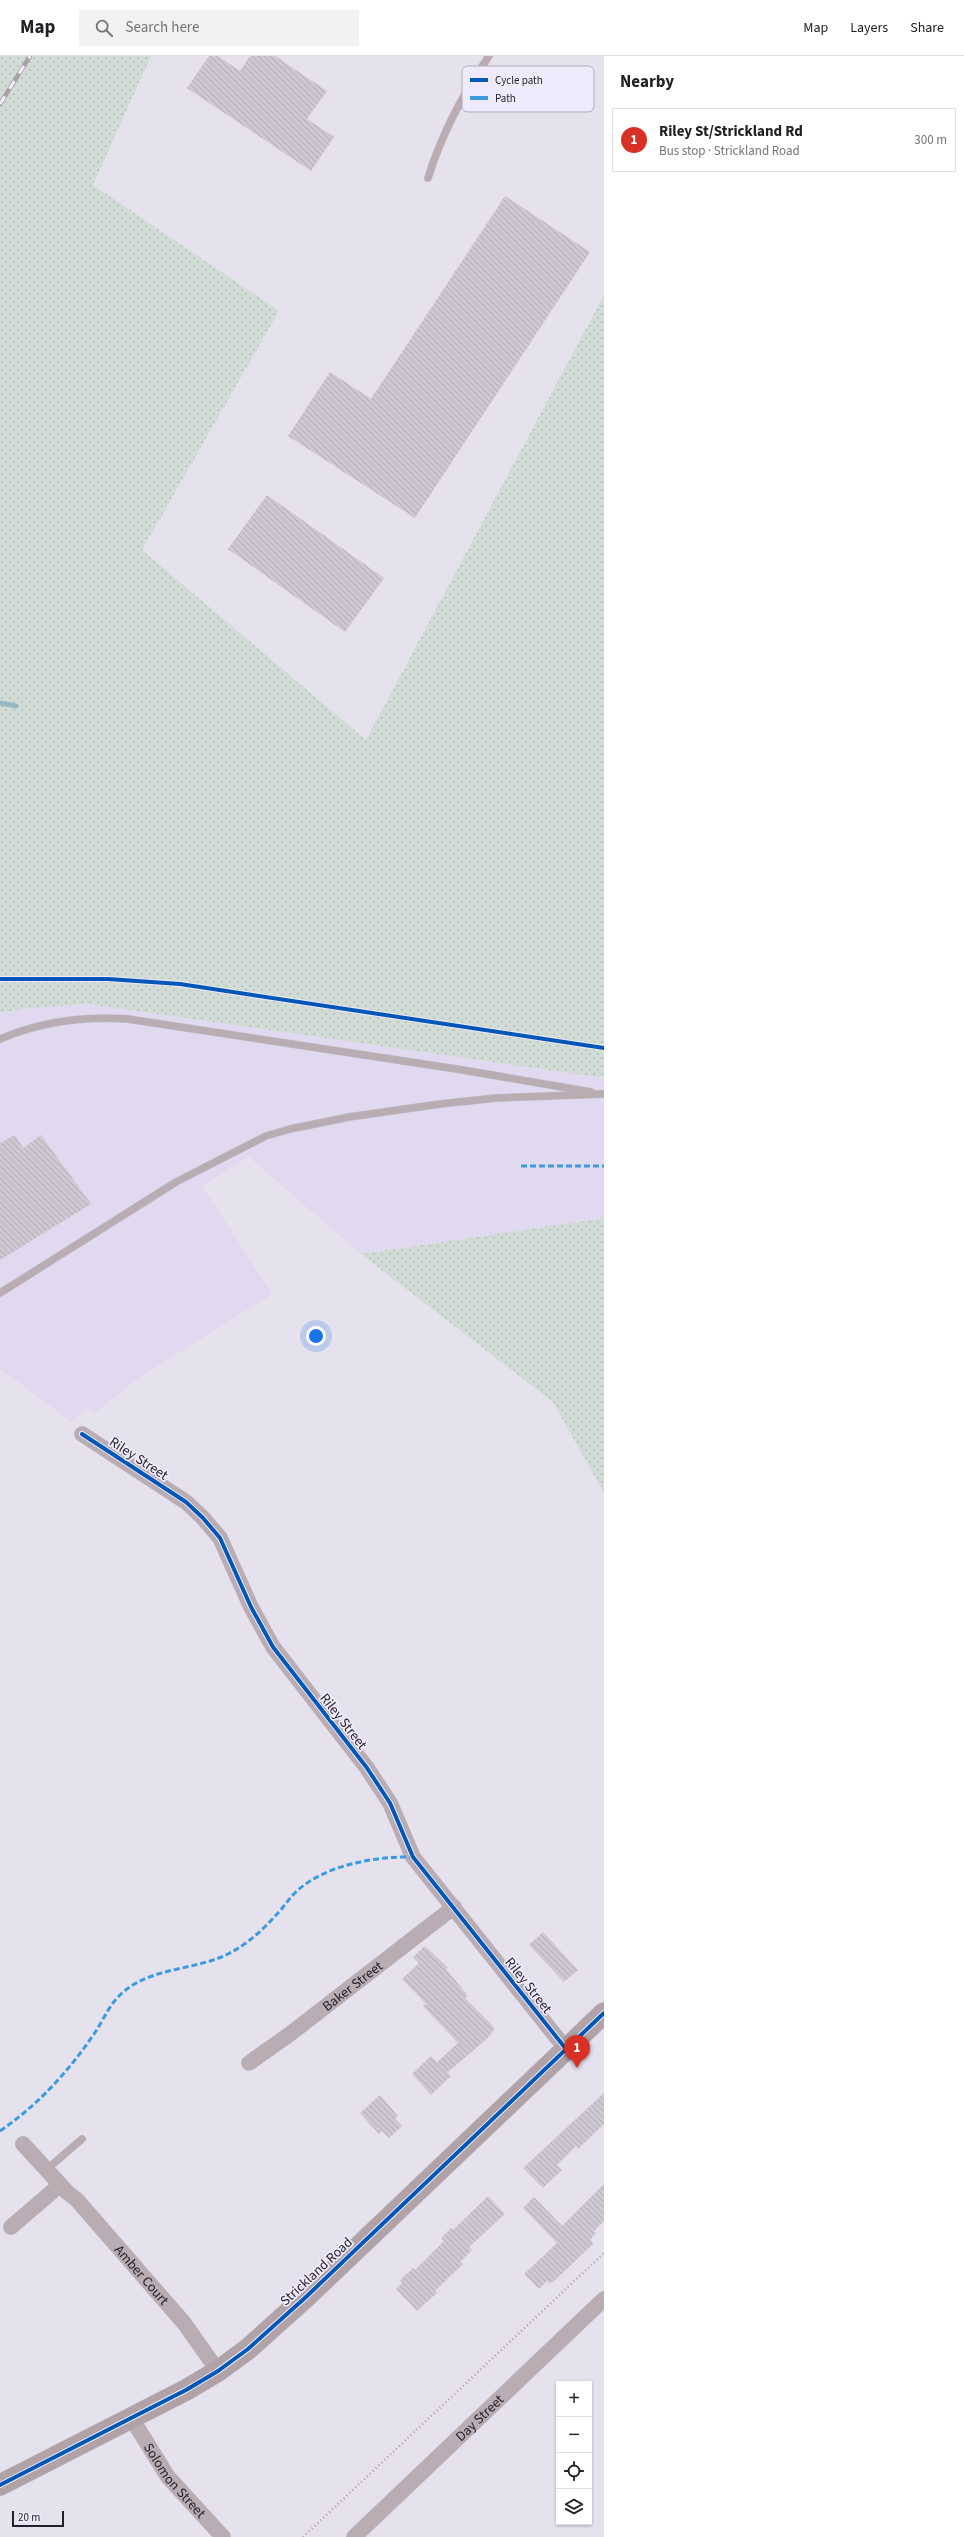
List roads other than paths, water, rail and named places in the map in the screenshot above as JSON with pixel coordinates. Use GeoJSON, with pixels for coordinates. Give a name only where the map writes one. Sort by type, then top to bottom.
{"type":"FeatureCollection","features":[{"type":"Feature","properties":{"kind":"street","name":"Riley Street"},"geometry":{"type":"LineString","coordinates":[[82,1434],[186,1502],[204,1518],[220,1538],[251,1607],[273,1647],[367,1768],[390,1804],[413,1857],[566,2049]]}},
{"type":"Feature","properties":{"kind":"street","name":"Baker Street"},"geometry":{"type":"LineString","coordinates":[[249,2063],[290,2034],[454,1907]]}},
{"type":"Feature","properties":{"kind":"street","name":"Strickland Road"},"geometry":{"type":"LineString","coordinates":[[0,2485],[132,2419],[218,2370],[280,2321],[604,2013]]}},
{"type":"Feature","properties":{"kind":"street","name":"Amber Court"},"geometry":{"type":"LineString","coordinates":[[23,2144],[60,2185],[77,2200],[184,2322],[218,2370]]}},
{"type":"Feature","properties":{"kind":"street"},"geometry":{"type":"LineString","coordinates":[[11,2227],[60,2185]]}},
{"type":"Feature","properties":{"kind":"street","name":"Day Street"},"geometry":{"type":"LineString","coordinates":[[354,2537],[604,2299]]}},
{"type":"Feature","properties":{"kind":"street","name":"Solomon Street"},"geometry":{"type":"LineString","coordinates":[[132,2419],[168,2477],[223,2537]]}},
{"type":"Feature","properties":{"kind":"lane"},"geometry":{"type":"LineString","coordinates":[[482,66],[489,56]]}},
{"type":"Feature","properties":{"kind":"lane"},"geometry":{"type":"LineString","coordinates":[[428,178],[448,123],[462,97]]}},
{"type":"Feature","properties":{"kind":"lane"},"geometry":{"type":"LineString","coordinates":[[0,1039],[34,1026],[72,1019],[128,1019],[463,1070],[604,1094]]}},
{"type":"Feature","properties":{"kind":"lane"},"geometry":{"type":"LineString","coordinates":[[0,1293],[176,1182],[266,1136],[290,1129],[376,1112],[496,1098],[563,1097],[595,1093]]}},
{"type":"Feature","properties":{"kind":"lane"},"geometry":{"type":"LineString","coordinates":[[46,2170],[82,2139]]}},
{"type":"Feature","properties":{"kind":"waterway"},"geometry":{"type":"LineString","coordinates":[[0,703],[16,706]]}},
{"type":"Feature","properties":{"kind":"railway"},"geometry":{"type":"LineString","coordinates":[[0,104],[30,56]]}},
{"type":"Feature","properties":{"kind":"place","name":"Riley St/Strickland Rd"},"geometry":{"type":"Point","coordinates":[577,2068]}}]}
